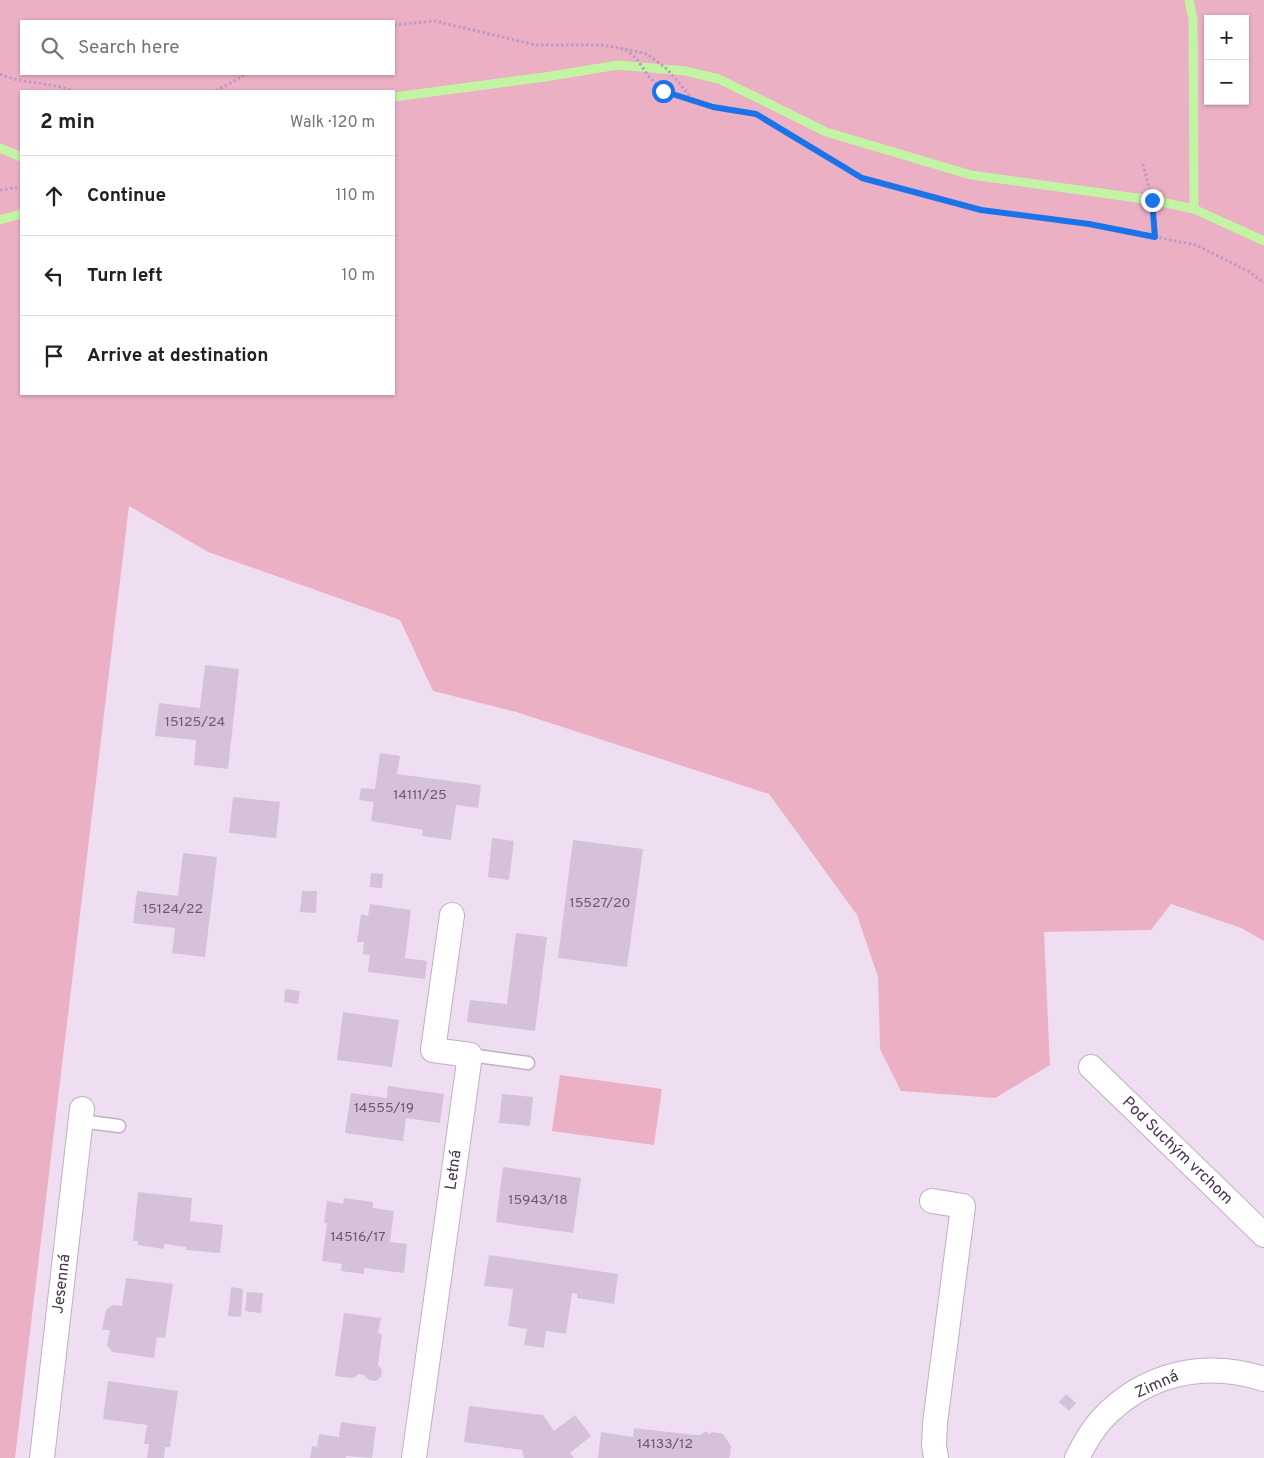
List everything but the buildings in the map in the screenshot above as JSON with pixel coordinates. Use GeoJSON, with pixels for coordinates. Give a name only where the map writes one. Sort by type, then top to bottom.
{"type":"FeatureCollection","features":[{"type":"Feature","properties":{"kind":"street"},"geometry":{"type":"LineString","coordinates":[[452,914],[433,1050],[470,1055]]}},
{"type":"Feature","properties":{"kind":"street","name":"Letná"},"geometry":{"type":"LineString","coordinates":[[414,1458],[470,1055]]}},
{"type":"Feature","properties":{"kind":"street","name":"Pod Suchým vrchom"},"geometry":{"type":"LineString","coordinates":[[1091,1067],[1264,1235]]}},
{"type":"Feature","properties":{"kind":"street","name":"Jesenná"},"geometry":{"type":"LineString","coordinates":[[42,1458],[81,1115]]}},
{"type":"Feature","properties":{"kind":"street"},"geometry":{"type":"LineString","coordinates":[[932,1201],[963,1206],[935,1422],[934,1445],[936,1458]]}},
{"type":"Feature","properties":{"kind":"street","name":"Zimná"},"geometry":{"type":"LineString","coordinates":[[1077,1458],[1087,1439],[1102,1420],[1119,1404],[1141,1389],[1163,1379],[1184,1373],[1208,1370],[1232,1371],[1264,1379]]}},
{"type":"Feature","properties":{"kind":"lane"},"geometry":{"type":"LineString","coordinates":[[470,1055],[528,1063]]}},
{"type":"Feature","properties":{"kind":"lane"},"geometry":{"type":"LineString","coordinates":[[81,1115],[119,1126]]}},
{"type":"Feature","properties":{"kind":"path"},"geometry":{"type":"LineString","coordinates":[[395,25],[435,21],[536,45],[602,45],[647,54],[667,69],[694,101]]}},
{"type":"Feature","properties":{"kind":"path"},"geometry":{"type":"LineString","coordinates":[[624,49],[637,60],[649,77],[663,91],[713,107],[756,114],[862,178],[981,210],[1089,224],[1196,245],[1248,270],[1264,283]]}},
{"type":"Feature","properties":{"kind":"path"},"geometry":{"type":"LineString","coordinates":[[0,74],[12,79],[63,87],[70,90]]}},
{"type":"Feature","properties":{"kind":"path"},"geometry":{"type":"LineString","coordinates":[[218,90],[244,75]]}},
{"type":"Feature","properties":{"kind":"path"},"geometry":{"type":"LineString","coordinates":[[1143,164],[1152,200],[1155,237]]}},
{"type":"Feature","properties":{"kind":"path"},"geometry":{"type":"LineString","coordinates":[[0,190],[20,187]]}},
{"type":"Feature","properties":{"kind":"shaded area"},"geometry":{"type":"Polygon","coordinates":[[[0,0],[1264,0],[1264,941],[1241,928],[1171,904],[1151,930],[1044,932],[1050,1065],[995,1098],[901,1091],[880,1049],[878,977],[857,915],[769,794],[516,712],[433,691],[400,620],[208,552],[129,506],[15,1458],[0,1458],[0,0]]]}},
{"type":"Feature","properties":{"kind":"shaded area"},"geometry":{"type":"Polygon","coordinates":[[[129,506],[208,552],[400,620],[433,691],[516,712],[769,794],[857,915],[878,977],[880,1049],[1050,1065],[1043,932],[1151,930],[1170,904],[1241,928],[1264,941],[1264,1458],[15,1458],[129,506]]]}},
{"type":"Feature","properties":{"kind":"shaded area"},"geometry":{"type":"Polygon","coordinates":[[[560,1075],[662,1089],[654,1145],[552,1131],[560,1075]]]}},
{"type":"Feature","properties":{"kind":"waterway"},"geometry":{"type":"LineString","coordinates":[[1189,0],[1193,19],[1194,209]]}},
{"type":"Feature","properties":{"kind":"waterway"},"geometry":{"type":"LineString","coordinates":[[395,97],[545,77],[618,65],[685,71],[719,79],[826,132],[971,175],[1152,200],[1194,209],[1264,241]]}},
{"type":"Feature","properties":{"kind":"waterway"},"geometry":{"type":"LineString","coordinates":[[0,148],[20,157]]}},
{"type":"Feature","properties":{"kind":"waterway"},"geometry":{"type":"LineString","coordinates":[[0,220],[20,214]]}},
{"type":"Feature","properties":{"kind":"route"},"geometry":{"type":"LineString","coordinates":[[663,91],[713,107],[756,114],[862,178],[981,210],[1089,224],[1155,237],[1152,200]]}}]}
